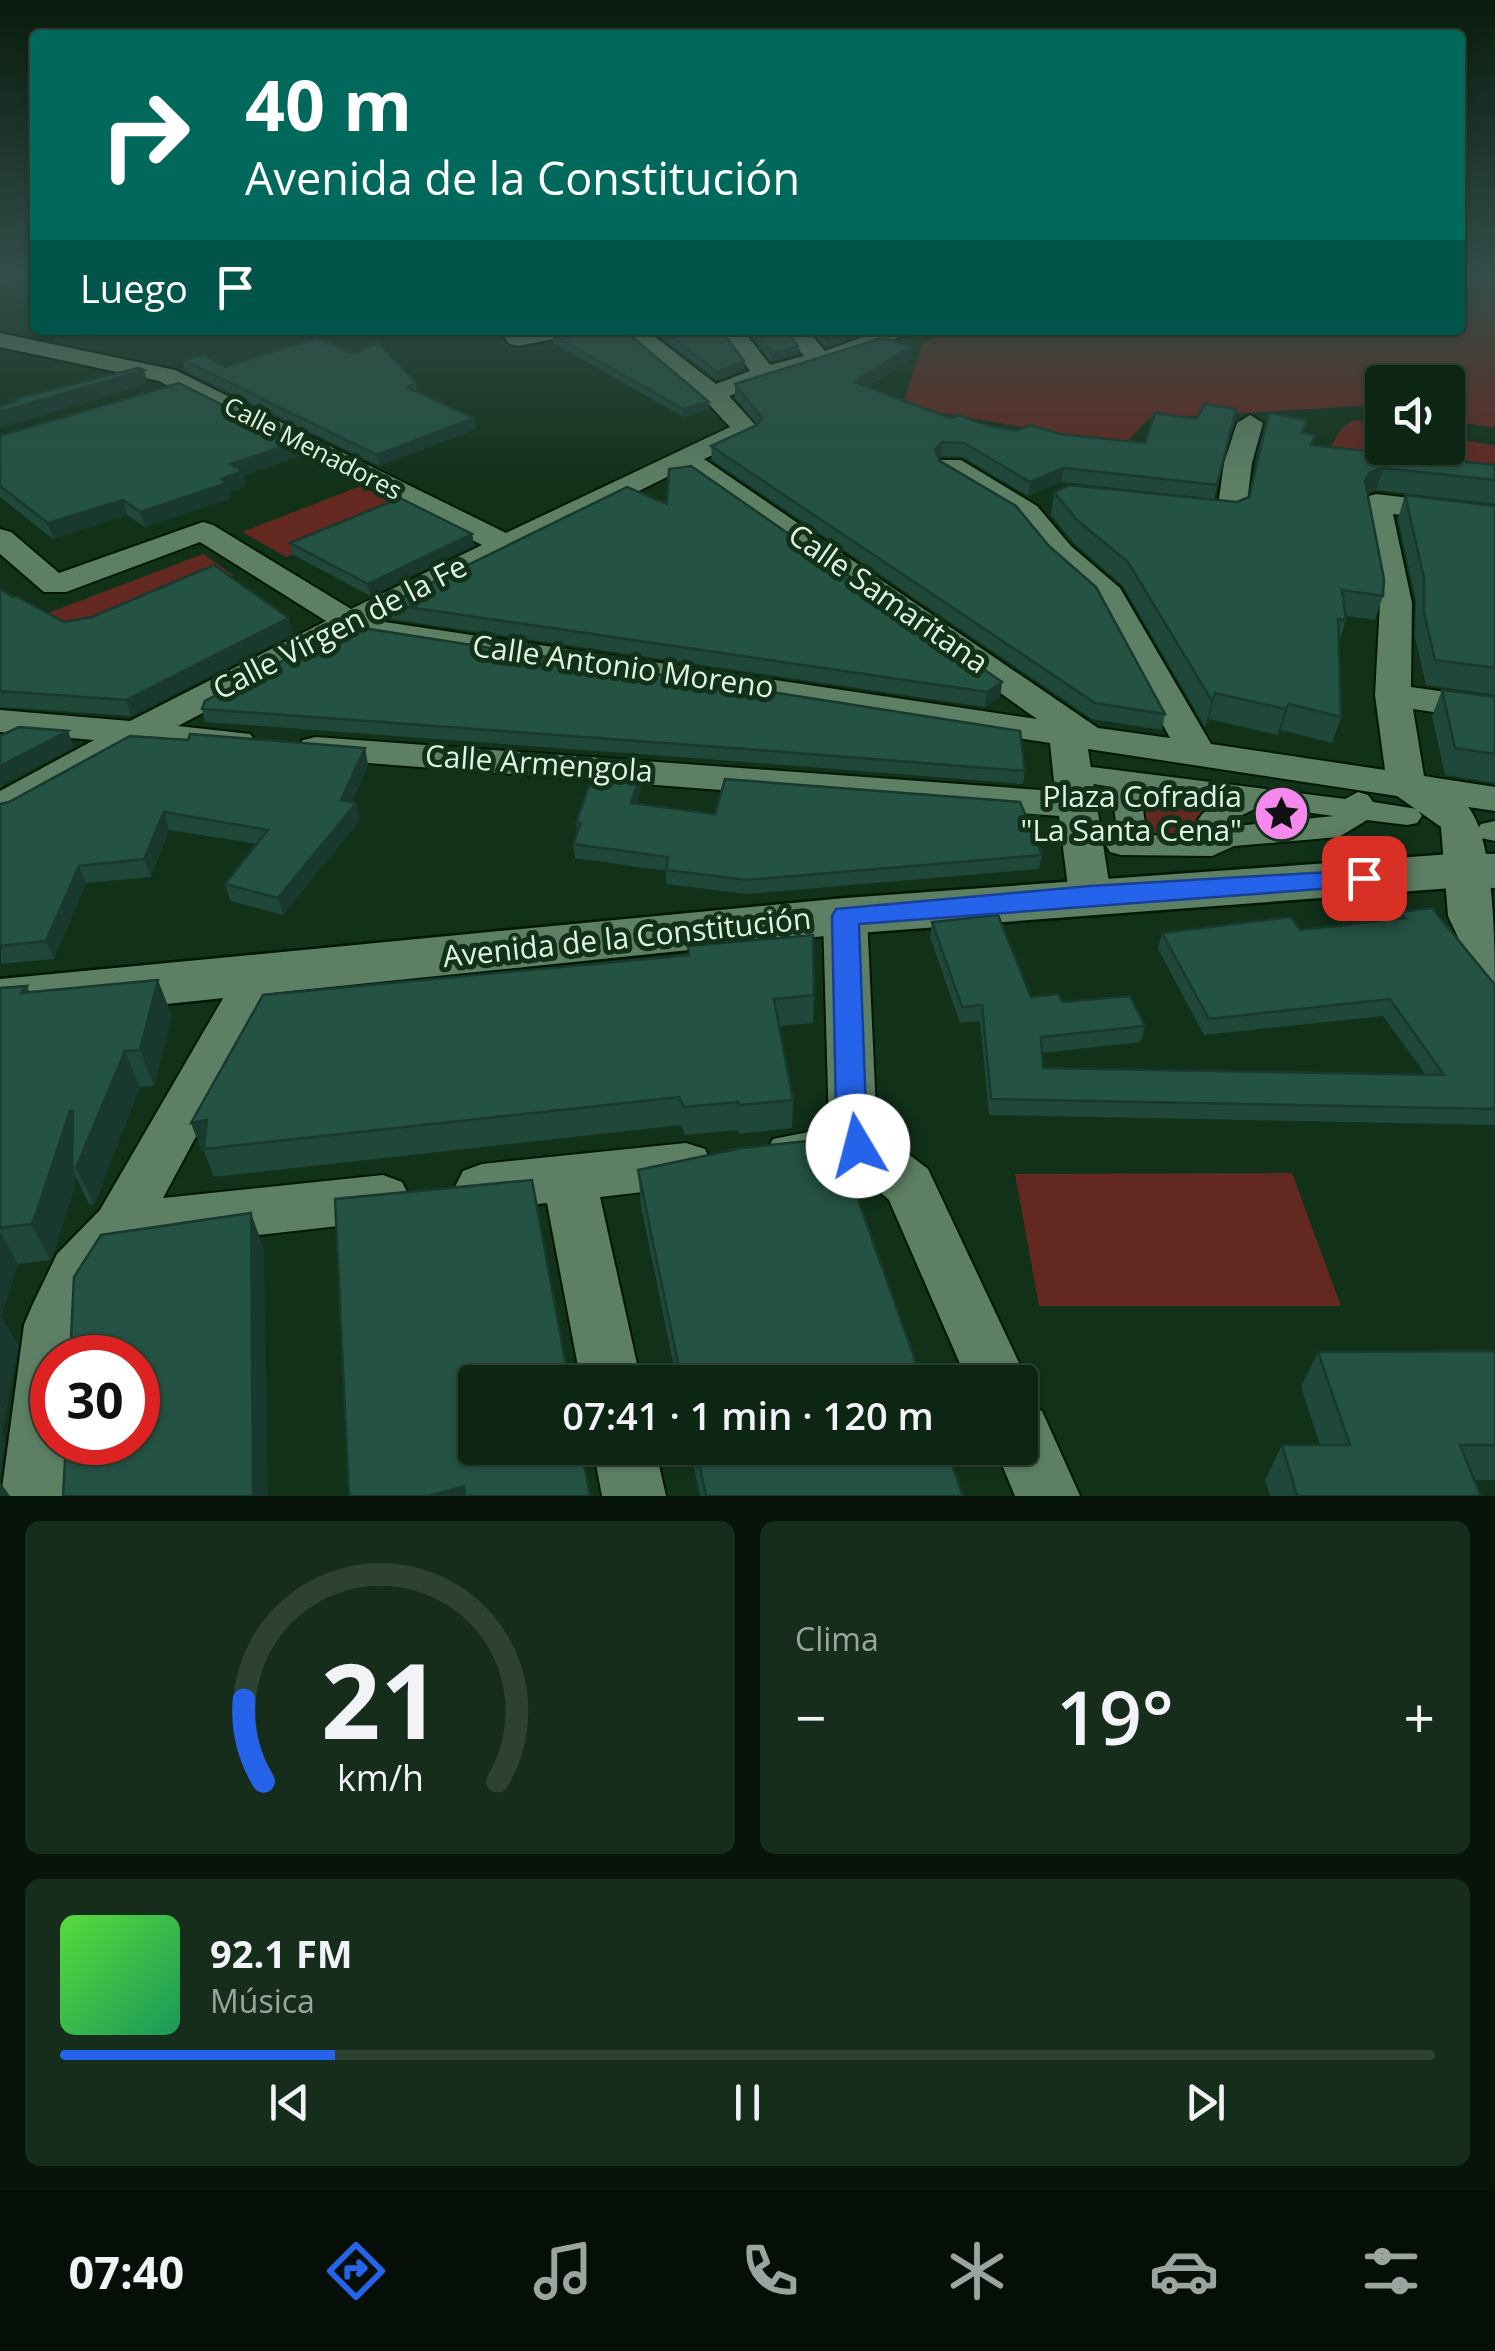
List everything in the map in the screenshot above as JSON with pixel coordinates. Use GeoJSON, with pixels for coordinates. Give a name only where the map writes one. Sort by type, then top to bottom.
{"type":"FeatureCollection","features":[{"type":"Feature","properties":{"kind":"street","name":"Calle Menadores"},"geometry":{"type":"LineString","coordinates":[[19,344],[143,368],[186,384],[504,544]]}},
{"type":"Feature","properties":{"kind":"street"},"geometry":{"type":"LineString","coordinates":[[649,344],[713,394],[764,374],[873,344]]}},
{"type":"Feature","properties":{"kind":"street"},"geometry":{"type":"LineString","coordinates":[[741,344],[764,374]]}},
{"type":"Feature","properties":{"kind":"street"},"geometry":{"type":"LineString","coordinates":[[806,344],[818,359]]}},
{"type":"Feature","properties":{"kind":"street"},"geometry":{"type":"LineString","coordinates":[[147,396],[186,384]]}},
{"type":"Feature","properties":{"kind":"street","name":"Calle Virgen de la Fe"},"geometry":{"type":"LineString","coordinates":[[0,807],[132,734],[504,544],[746,429],[713,394]]}},
{"type":"Feature","properties":{"kind":"street"},"geometry":{"type":"LineString","coordinates":[[1163,507],[1230,513],[1238,463],[1250,423]]}},
{"type":"Feature","properties":{"kind":"street","name":"Calle Samaritana"},"geometry":{"type":"LineString","coordinates":[[684,458],[1083,764]]}},
{"type":"Feature","properties":{"kind":"street"},"geometry":{"type":"LineString","coordinates":[[951,466],[1039,504],[1060,552],[1109,595],[1184,778]]}},
{"type":"Feature","properties":{"kind":"street"},"geometry":{"type":"LineString","coordinates":[[1406,801],[1392,695],[1396,603],[1376,503],[1494,520]]}},
{"type":"Feature","properties":{"kind":"street","name":"Calle Antonio Moreno"},"geometry":{"type":"LineString","coordinates":[[0,538],[55,585],[203,531],[351,623],[405,636],[561,656],[1083,764]]}},
{"type":"Feature","properties":{"kind":"street"},"geometry":{"type":"LineString","coordinates":[[1392,695],[1495,710]]}},
{"type":"Feature","properties":{"kind":"street","name":"Calle Armengola"},"geometry":{"type":"LineString","coordinates":[[0,721],[280,745],[1083,764]]}},
{"type":"Feature","properties":{"kind":"street"},"geometry":{"type":"LineString","coordinates":[[1083,764],[1406,801],[1448,810],[1461,825],[1488,840]]}},
{"type":"Feature","properties":{"kind":"street"},"geometry":{"type":"LineString","coordinates":[[1083,764],[1124,780],[1184,778],[1258,796],[1406,801],[1488,840]]}},
{"type":"Feature","properties":{"kind":"street"},"geometry":{"type":"LineString","coordinates":[[1083,764],[1090,895]]}},
{"type":"Feature","properties":{"kind":"street"},"geometry":{"type":"LineString","coordinates":[[1124,780],[1136,812],[1128,845],[1212,846],[1227,836],[1332,837],[1358,800]]}},
{"type":"Feature","properties":{"kind":"street"},"geometry":{"type":"LineString","coordinates":[[1213,820],[1258,796]]}},
{"type":"Feature","properties":{"kind":"street"},"geometry":{"type":"LineString","coordinates":[[1488,840],[1470,916],[1495,970]]}},
{"type":"Feature","properties":{"kind":"street","name":"Avenida de la Constitución"},"geometry":{"type":"LineString","coordinates":[[0,1000],[1090,895],[1488,840]]}},
{"type":"Feature","properties":{"kind":"street"},"geometry":{"type":"LineString","coordinates":[[845,916],[851,1110],[858,1146]]}},
{"type":"Feature","properties":{"kind":"street"},"geometry":{"type":"LineString","coordinates":[[33,1496],[53,1325],[77,1272],[119,1228],[259,976]]}},
{"type":"Feature","properties":{"kind":"street"},"geometry":{"type":"LineString","coordinates":[[119,1228],[858,1146],[886,1162],[910,1185],[990,1365]]}},
{"type":"Feature","properties":{"kind":"street"},"geometry":{"type":"LineString","coordinates":[[569,1178],[608,1365]]}},
{"type":"Feature","properties":{"kind":"street"},"geometry":{"type":"LineString","coordinates":[[628,1465],[634,1496]]}},
{"type":"Feature","properties":{"kind":"street"},"geometry":{"type":"LineString","coordinates":[[1034,1465],[1048,1496]]}},
{"type":"Feature","properties":{"kind":"shaded area"},"geometry":{"type":"Polygon","coordinates":[[[923,344],[1495,344],[1495,428],[1465,423],[1465,365],[1365,365],[1365,407],[1148,419],[1124,445],[902,406],[923,344]]]}},
{"type":"Feature","properties":{"kind":"shaded area"},"geometry":{"type":"Polygon","coordinates":[[[1355,420],[1365,422],[1365,465],[1465,465],[1465,441],[1495,445],[1495,502],[1325,469],[1338,434],[1355,420]]]}},
{"type":"Feature","properties":{"kind":"shaded area"},"geometry":{"type":"Polygon","coordinates":[[[371,482],[414,504],[286,557],[242,532],[371,482]]]}},
{"type":"Feature","properties":{"kind":"shaded area"},"geometry":{"type":"Polygon","coordinates":[[[203,554],[233,575],[99,632],[32,619],[203,554]]]}},
{"type":"Feature","properties":{"kind":"shaded area"},"geometry":{"type":"Polygon","coordinates":[[[1143,789],[1214,798],[1212,846],[1144,835],[1143,789]]]}},
{"type":"Feature","properties":{"kind":"shaded area"},"geometry":{"type":"Polygon","coordinates":[[[1292,1173],[1341,1306],[1039,1306],[1015,1174],[1292,1173]]]}},
{"type":"Feature","properties":{"kind":"building"},"geometry":{"type":"Polygon","coordinates":[[[298,344],[330,344],[353,353],[379,344],[416,383],[407,387],[474,418],[377,455],[183,360],[204,355],[225,367],[298,344]]]}},
{"type":"Feature","properties":{"kind":"building"},"geometry":{"type":"Polygon","coordinates":[[[568,344],[640,344],[709,402],[683,409],[568,344]]]}},
{"type":"Feature","properties":{"kind":"building"},"geometry":{"type":"Polygon","coordinates":[[[680,344],[731,344],[744,361],[717,372],[680,344]]]}},
{"type":"Feature","properties":{"kind":"building"},"geometry":{"type":"Polygon","coordinates":[[[765,344],[798,346],[772,353],[765,344]]]}},
{"type":"Feature","properties":{"kind":"building"},"geometry":{"type":"Polygon","coordinates":[[[863,344],[904,344],[912,346],[854,382],[950,418],[959,415],[989,426],[1016,431],[1030,425],[1061,434],[1145,443],[1155,413],[1197,419],[1205,404],[1236,409],[1217,485],[1064,468],[1030,482],[964,443],[942,442],[935,450],[940,461],[1016,506],[1049,546],[1096,587],[1165,714],[1095,703],[711,446],[757,425],[762,418],[735,384],[863,344]]]}},
{"type":"Feature","properties":{"kind":"building"},"geometry":{"type":"Polygon","coordinates":[[[138,368],[144,370],[0,412],[0,406],[17,401],[14,399],[138,368]]]}},
{"type":"Feature","properties":{"kind":"building"},"geometry":{"type":"Polygon","coordinates":[[[179,383],[296,442],[231,464],[243,471],[221,479],[227,483],[140,512],[123,500],[48,523],[0,486],[0,436],[179,383]]]}},
{"type":"Feature","properties":{"kind":"building"},"geometry":{"type":"Polygon","coordinates":[[[1269,413],[1307,420],[1302,433],[1315,435],[1311,445],[1365,451],[1365,465],[1465,465],[1465,462],[1495,465],[1495,480],[1383,468],[1370,472],[1365,481],[1384,579],[1383,596],[1342,590],[1346,620],[1338,619],[1341,717],[1289,704],[1285,709],[1215,693],[1212,701],[1128,562],[1077,520],[1054,492],[1069,485],[1237,502],[1249,497],[1269,413]]]}},
{"type":"Feature","properties":{"kind":"building"},"geometry":{"type":"Polygon","coordinates":[[[691,466],[1002,682],[987,692],[388,604],[627,487],[667,504],[669,469],[691,466]]]}},
{"type":"Feature","properties":{"kind":"building"},"geometry":{"type":"Polygon","coordinates":[[[1405,495],[1495,506],[1495,668],[1435,660],[1424,612],[1424,578],[1405,495]]]}},
{"type":"Feature","properties":{"kind":"building"},"geometry":{"type":"Polygon","coordinates":[[[400,498],[472,534],[368,584],[290,543],[400,498]]]}},
{"type":"Feature","properties":{"kind":"building"},"geometry":{"type":"Polygon","coordinates":[[[214,565],[289,618],[126,700],[0,691],[0,589],[64,622],[92,617],[214,565]]]}},
{"type":"Feature","properties":{"kind":"building"},"geometry":{"type":"Polygon","coordinates":[[[350,626],[1020,731],[1025,771],[202,709],[205,701],[350,626]]]}},
{"type":"Feature","properties":{"kind":"building"},"geometry":{"type":"Polygon","coordinates":[[[1442,690],[1495,697],[1495,754],[1455,748],[1442,690]]]}},
{"type":"Feature","properties":{"kind":"building"},"geometry":{"type":"Polygon","coordinates":[[[19,727],[68,731],[0,766],[0,736],[19,727]]]}},
{"type":"Feature","properties":{"kind":"building"},"geometry":{"type":"Polygon","coordinates":[[[190,734],[365,748],[341,800],[356,803],[278,898],[225,884],[268,830],[164,812],[144,859],[79,866],[46,941],[0,946],[0,804],[130,736],[188,740],[190,734]]]}},
{"type":"Feature","properties":{"kind":"building"},"geometry":{"type":"Polygon","coordinates":[[[595,769],[641,773],[631,803],[715,814],[725,779],[1020,802],[1042,855],[747,880],[666,870],[668,857],[573,844],[581,823],[576,822],[595,769]]]}},
{"type":"Feature","properties":{"kind":"building"},"geometry":{"type":"Polygon","coordinates":[[[1432,908],[1495,985],[1495,1109],[991,1099],[982,1005],[962,1007],[932,922],[998,915],[1031,997],[1058,994],[1062,1002],[1130,996],[1145,1026],[1041,1037],[1043,1068],[1444,1075],[1390,999],[1209,1019],[1162,933],[1291,917],[1300,930],[1405,918],[1400,912],[1432,908]]]}},
{"type":"Feature","properties":{"kind":"building"},"geometry":{"type":"Polygon","coordinates":[[[813,935],[814,995],[774,999],[793,1100],[684,1107],[679,1097],[204,1149],[207,1120],[191,1123],[263,995],[689,955],[688,946],[813,935]]]}},
{"type":"Feature","properties":{"kind":"building"},"geometry":{"type":"Polygon","coordinates":[[[158,980],[140,1050],[125,1051],[76,1168],[72,1168],[70,1111],[31,1224],[0,1228],[0,988],[27,986],[21,993],[158,980]]]}},
{"type":"Feature","properties":{"kind":"building"},"geometry":{"type":"Polygon","coordinates":[[[836,1138],[917,1365],[678,1365],[638,1170],[742,1148],[836,1138]]]}},
{"type":"Feature","properties":{"kind":"building"},"geometry":{"type":"Polygon","coordinates":[[[532,1180],[566,1365],[458,1365],[458,1465],[584,1465],[590,1496],[465,1496],[464,1486],[429,1496],[349,1496],[335,1199],[532,1180]]]}},
{"type":"Feature","properties":{"kind":"building"},"geometry":{"type":"Polygon","coordinates":[[[251,1213],[253,1496],[63,1496],[65,1465],[160,1465],[160,1335],[71,1335],[74,1277],[101,1235],[251,1213]]]}},
{"type":"Feature","properties":{"kind":"building"},"geometry":{"type":"Polygon","coordinates":[[[1495,1351],[1495,1445],[1460,1445],[1481,1496],[1297,1496],[1282,1445],[1350,1445],[1318,1352],[1495,1351]]]}},
{"type":"Feature","properties":{"kind":"building"},"geometry":{"type":"Polygon","coordinates":[[[700,1465],[952,1465],[963,1496],[706,1496],[700,1465]]]}},
{"type":"Feature","properties":{"kind":"place","name":"Plaza Cofradía \"La Santa Cena\""},"geometry":{"type":"Point","coordinates":[1281,814]}},
{"type":"Feature","properties":{"kind":"route"},"geometry":{"type":"LineString","coordinates":[[858,1146],[851,1110],[845,916],[1090,895],[1364,878]]}}]}
